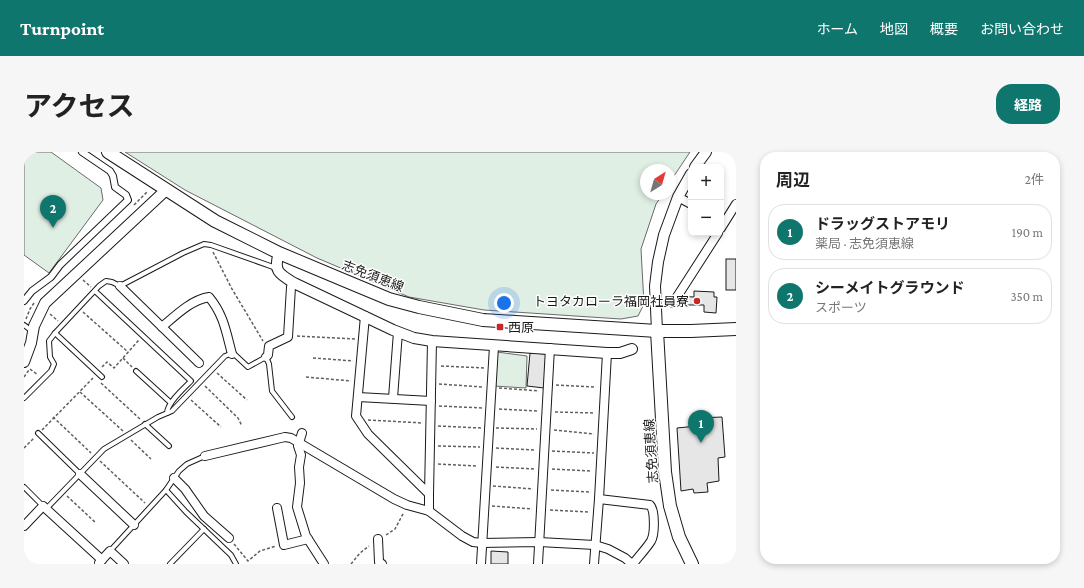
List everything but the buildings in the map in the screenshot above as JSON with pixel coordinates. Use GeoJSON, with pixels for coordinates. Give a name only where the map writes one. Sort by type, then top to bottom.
{"type":"FeatureCollection","features":[{"type":"Feature","properties":{"kind":"main road","name":"志免須恵線"},"geometry":{"type":"LineString","coordinates":[[108,152],[215,221],[279,253],[389,299],[419,307],[483,320],[657,331],[736,329]]}},
{"type":"Feature","properties":{"kind":"main road","name":"志免須恵線"},"geometry":{"type":"LineString","coordinates":[[657,331],[665,472],[670,506],[679,537],[692,564]]}},
{"type":"Feature","properties":{"kind":"street"},"geometry":{"type":"LineString","coordinates":[[24,301],[32,291],[51,277],[60,265],[128,200],[126,195],[116,187],[110,171],[82,152]]}},
{"type":"Feature","properties":{"kind":"street"},"geometry":{"type":"LineString","coordinates":[[697,164],[706,152]]}},
{"type":"Feature","properties":{"kind":"street"},"geometry":{"type":"LineString","coordinates":[[657,331],[655,286],[658,262],[664,235],[678,198],[688,180]]}},
{"type":"Feature","properties":{"kind":"street"},"geometry":{"type":"LineString","coordinates":[[24,362],[31,343],[34,326],[45,304],[166,190]]}},
{"type":"Feature","properties":{"kind":"street"},"geometry":{"type":"LineString","coordinates":[[678,198],[688,203]]}},
{"type":"Feature","properties":{"kind":"street"},"geometry":{"type":"LineString","coordinates":[[724,220],[736,204]]}},
{"type":"Feature","properties":{"kind":"street"},"geometry":{"type":"LineString","coordinates":[[673,303],[716,236]]}},
{"type":"Feature","properties":{"kind":"street"},"geometry":{"type":"LineString","coordinates":[[279,253],[276,268],[283,277],[398,332],[414,338],[494,346],[550,348],[607,353],[620,353],[632,349]]}},
{"type":"Feature","properties":{"kind":"street"},"geometry":{"type":"LineString","coordinates":[[267,354],[269,346],[288,337],[291,287],[294,283]]}},
{"type":"Feature","properties":{"kind":"street"},"geometry":{"type":"LineString","coordinates":[[120,286],[199,363]]}},
{"type":"Feature","properties":{"kind":"street"},"geometry":{"type":"LineString","coordinates":[[162,327],[192,303],[209,297],[216,305],[224,322],[232,354]]}},
{"type":"Feature","properties":{"kind":"street"},"geometry":{"type":"LineString","coordinates":[[365,316],[356,416],[368,434],[429,494]]}},
{"type":"Feature","properties":{"kind":"street"},"geometry":{"type":"LineString","coordinates":[[393,398],[398,332]]}},
{"type":"Feature","properties":{"kind":"street"},"geometry":{"type":"LineString","coordinates":[[428,511],[432,341]]}},
{"type":"Feature","properties":{"kind":"street"},"geometry":{"type":"LineString","coordinates":[[481,564],[494,346]]}},
{"type":"Feature","properties":{"kind":"street"},"geometry":{"type":"LineString","coordinates":[[538,564],[550,348]]}},
{"type":"Feature","properties":{"kind":"street"},"geometry":{"type":"LineString","coordinates":[[594,564],[601,472],[607,353]]}},
{"type":"Feature","properties":{"kind":"street"},"geometry":{"type":"LineString","coordinates":[[358,396],[393,398],[431,403]]}},
{"type":"Feature","properties":{"kind":"street"},"geometry":{"type":"LineString","coordinates":[[302,433],[298,446],[301,455],[297,507],[301,523],[308,538],[324,564]]}},
{"type":"Feature","properties":{"kind":"street"},"geometry":{"type":"LineString","coordinates":[[205,456],[285,437],[291,438],[394,499],[407,505],[428,511],[462,536],[474,542],[595,544],[608,548],[632,564],[651,541],[653,530],[653,508],[650,504],[599,496]]}},
{"type":"Feature","properties":{"kind":"street"},"geometry":{"type":"LineString","coordinates":[[80,474],[134,525]]}},
{"type":"Feature","properties":{"kind":"street"},"geometry":{"type":"LineString","coordinates":[[174,478],[185,489],[204,516],[229,538]]}},
{"type":"Feature","properties":{"kind":"street"},"geometry":{"type":"LineString","coordinates":[[24,526],[44,508],[100,562],[110,551],[124,564]]}},
{"type":"Feature","properties":{"kind":"street"},"geometry":{"type":"LineString","coordinates":[[277,508],[284,545],[308,538]]}},
{"type":"Feature","properties":{"kind":"street"},"geometry":{"type":"LineString","coordinates":[[378,539],[379,562],[382,564]]}},
{"type":"Feature","properties":{"kind":"lane"},"geometry":{"type":"LineString","coordinates":[[24,398],[51,371],[54,364],[50,357],[49,341],[62,325],[95,291],[106,282],[112,282],[120,286],[204,244],[214,246],[276,268]]}},
{"type":"Feature","properties":{"kind":"lane"},"geometry":{"type":"LineString","coordinates":[[95,291],[191,381],[171,402],[167,408],[167,413]]}},
{"type":"Feature","properties":{"kind":"lane"},"geometry":{"type":"LineString","coordinates":[[24,325],[33,331]]}},
{"type":"Feature","properties":{"kind":"lane"},"geometry":{"type":"LineString","coordinates":[[55,333],[96,374],[102,377]]}},
{"type":"Feature","properties":{"kind":"lane"},"geometry":{"type":"LineString","coordinates":[[24,487],[44,508],[63,492],[104,449],[158,416],[172,411],[225,356],[234,353],[248,367],[267,354],[272,391],[292,417]]}},
{"type":"Feature","properties":{"kind":"lane"},"geometry":{"type":"LineString","coordinates":[[136,371],[171,402]]}},
{"type":"Feature","properties":{"kind":"lane"},"geometry":{"type":"LineString","coordinates":[[145,424],[169,446]]}},
{"type":"Feature","properties":{"kind":"lane"},"geometry":{"type":"LineString","coordinates":[[38,433],[80,474]]}},
{"type":"Feature","properties":{"kind":"lane"},"geometry":{"type":"LineString","coordinates":[[110,551],[166,490],[186,464],[205,456]]}},
{"type":"Feature","properties":{"kind":"lane"},"geometry":{"type":"LineString","coordinates":[[166,490],[186,512],[231,555],[236,564]]}},
{"type":"Feature","properties":{"kind":"lane"},"geometry":{"type":"LineString","coordinates":[[170,564],[204,529]]}},
{"type":"Feature","properties":{"kind":"path"},"geometry":{"type":"LineString","coordinates":[[214,246],[213,252],[217,261],[267,354]]}},
{"type":"Feature","properties":{"kind":"path"},"geometry":{"type":"LineString","coordinates":[[82,278],[95,291]]}},
{"type":"Feature","properties":{"kind":"path"},"geometry":{"type":"LineString","coordinates":[[79,308],[128,353]]}},
{"type":"Feature","properties":{"kind":"path"},"geometry":{"type":"LineString","coordinates":[[46,317],[49,312],[62,325]]}},
{"type":"Feature","properties":{"kind":"path"},"geometry":{"type":"LineString","coordinates":[[288,335],[362,340]]}},
{"type":"Feature","properties":{"kind":"path"},"geometry":{"type":"LineString","coordinates":[[24,448],[78,391],[80,392],[107,362],[114,368],[143,336]]}},
{"type":"Feature","properties":{"kind":"path"},"geometry":{"type":"LineString","coordinates":[[123,358],[136,371]]}},
{"type":"Feature","properties":{"kind":"path"},"geometry":{"type":"LineString","coordinates":[[313,358],[361,362]]}},
{"type":"Feature","properties":{"kind":"path"},"geometry":{"type":"LineString","coordinates":[[432,366],[493,369]]}},
{"type":"Feature","properties":{"kind":"path"},"geometry":{"type":"LineString","coordinates":[[24,377],[30,369],[43,379]]}},
{"type":"Feature","properties":{"kind":"path"},"geometry":{"type":"LineString","coordinates":[[213,369],[248,400]]}},
{"type":"Feature","properties":{"kind":"path"},"geometry":{"type":"LineString","coordinates":[[96,374],[145,424]]}},
{"type":"Feature","properties":{"kind":"path"},"geometry":{"type":"LineString","coordinates":[[306,377],[359,381]]}},
{"type":"Feature","properties":{"kind":"path"},"geometry":{"type":"LineString","coordinates":[[200,382],[238,418],[242,426]]}},
{"type":"Feature","properties":{"kind":"path"},"geometry":{"type":"LineString","coordinates":[[431,384],[491,387],[605,388]]}},
{"type":"Feature","properties":{"kind":"path"},"geometry":{"type":"LineString","coordinates":[[80,392],[151,459]]}},
{"type":"Feature","properties":{"kind":"path"},"geometry":{"type":"LineString","coordinates":[[187,396],[221,427]]}},
{"type":"Feature","properties":{"kind":"path"},"geometry":{"type":"LineString","coordinates":[[431,403],[490,409],[604,414]]}},
{"type":"Feature","properties":{"kind":"path"},"geometry":{"type":"LineString","coordinates":[[54,417],[150,507]]}},
{"type":"Feature","properties":{"kind":"path"},"geometry":{"type":"LineString","coordinates":[[358,419],[430,425],[603,434]]}},
{"type":"Feature","properties":{"kind":"path"},"geometry":{"type":"LineString","coordinates":[[430,445],[602,453]]}},
{"type":"Feature","properties":{"kind":"path"},"geometry":{"type":"LineString","coordinates":[[430,464],[601,472]]}},
{"type":"Feature","properties":{"kind":"path"},"geometry":{"type":"LineString","coordinates":[[485,486],[542,489],[599,496]]}},
{"type":"Feature","properties":{"kind":"path"},"geometry":{"type":"LineString","coordinates":[[63,492],[96,523]]}},
{"type":"Feature","properties":{"kind":"path"},"geometry":{"type":"LineString","coordinates":[[484,505],[598,512]]}},
{"type":"Feature","properties":{"kind":"path"},"geometry":{"type":"LineString","coordinates":[[229,538],[248,561],[260,551],[284,545]]}},
{"type":"Feature","properties":{"kind":"green space"},"geometry":{"type":"Polygon","coordinates":[[[24,152],[51,152],[101,188],[103,200],[49,273],[24,255],[24,152]]]}},
{"type":"Feature","properties":{"kind":"green space"},"geometry":{"type":"Polygon","coordinates":[[[125,152],[690,152],[676,173],[676,164],[640,164],[640,200],[659,200],[656,204],[641,249],[644,304],[638,316],[621,319],[484,310],[409,297],[317,258],[185,190],[125,152]]]}},
{"type":"Feature","properties":{"kind":"green space"},"geometry":{"type":"Polygon","coordinates":[[[497,352],[527,356],[526,388],[494,386],[497,352]]]}},
{"type":"Feature","properties":{"kind":"place","name":"シーメイトグラウンド"},"geometry":{"type":"Point","coordinates":[53,228]}},
{"type":"Feature","properties":{"kind":"place","name":"トヨタカローラ福岡社員寮"},"geometry":{"type":"Point","coordinates":[697,301]}},
{"type":"Feature","properties":{"kind":"place","name":"西原"},"geometry":{"type":"Point","coordinates":[500,327]}},
{"type":"Feature","properties":{"kind":"place","name":"ドラッグストアモリ"},"geometry":{"type":"Point","coordinates":[701,443]}}]}
